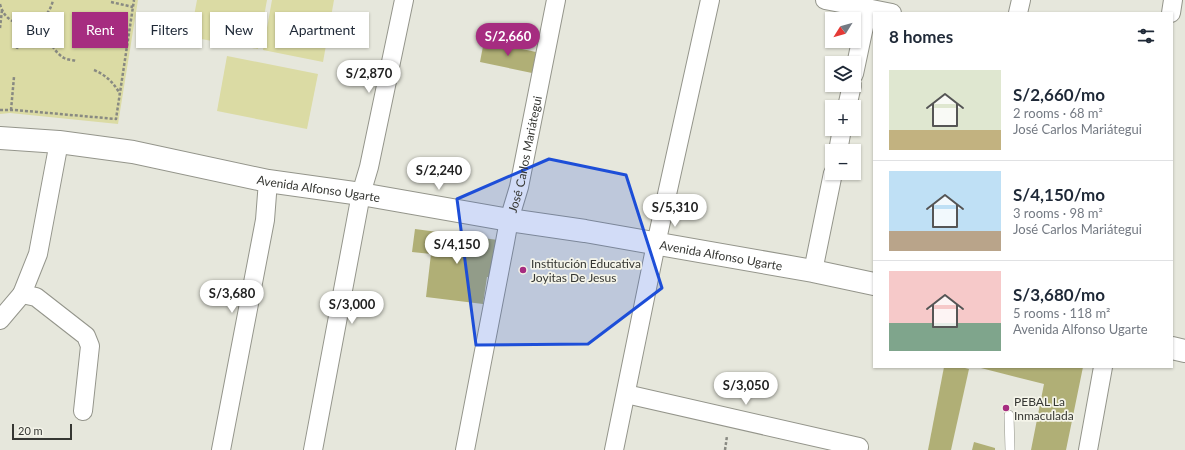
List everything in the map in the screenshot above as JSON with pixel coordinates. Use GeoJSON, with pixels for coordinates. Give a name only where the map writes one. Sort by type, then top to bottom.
{"type":"FeatureCollection","features":[{"type":"Feature","properties":{"kind":"street"},"geometry":{"type":"LineString","coordinates":[[313,450],[361,194],[369,167],[404,0]]}},
{"type":"Feature","properties":{"kind":"street","name":"José Carlos Mariátegui"},"geometry":{"type":"LineString","coordinates":[[465,450],[509,220],[519,187],[556,0]]}},
{"type":"Feature","properties":{"kind":"street"},"geometry":{"type":"LineString","coordinates":[[614,450],[656,244],[710,0]]}},
{"type":"Feature","properties":{"kind":"street"},"geometry":{"type":"LineString","coordinates":[[825,0],[887,12]]}},
{"type":"Feature","properties":{"kind":"street"},"geometry":{"type":"LineString","coordinates":[[1018,12],[1021,0]]}},
{"type":"Feature","properties":{"kind":"street"},"geometry":{"type":"LineString","coordinates":[[1171,12],[1174,0]]}},
{"type":"Feature","properties":{"kind":"street"},"geometry":{"type":"LineString","coordinates":[[858,56],[868,8]]}},
{"type":"Feature","properties":{"kind":"street","name":"Avenida Alfonso Ugarte"},"geometry":{"type":"LineString","coordinates":[[0,138],[59,142],[133,152],[268,181],[361,194],[509,220],[585,231],[812,271],[873,284]]}},
{"type":"Feature","properties":{"kind":"street"},"geometry":{"type":"LineString","coordinates":[[0,320],[22,294],[38,254],[59,142]]}},
{"type":"Feature","properties":{"kind":"street"},"geometry":{"type":"LineString","coordinates":[[812,271],[832,180]]}},
{"type":"Feature","properties":{"kind":"street"},"geometry":{"type":"LineString","coordinates":[[221,450],[265,220],[268,181]]}},
{"type":"Feature","properties":{"kind":"street"},"geometry":{"type":"LineString","coordinates":[[22,294],[36,297],[86,336],[90,346],[83,411]]}},
{"type":"Feature","properties":{"kind":"street"},"geometry":{"type":"LineString","coordinates":[[1173,348],[1185,351]]}},
{"type":"Feature","properties":{"kind":"street"},"geometry":{"type":"LineString","coordinates":[[1088,450],[1103,368]]}},
{"type":"Feature","properties":{"kind":"street"},"geometry":{"type":"LineString","coordinates":[[626,394],[859,447]]}},
{"type":"Feature","properties":{"kind":"lane"},"geometry":{"type":"LineString","coordinates":[[1009,416],[1010,450]]}},
{"type":"Feature","properties":{"kind":"path"},"geometry":{"type":"LineString","coordinates":[[48,12],[53,0]]}},
{"type":"Feature","properties":{"kind":"path"},"geometry":{"type":"LineString","coordinates":[[0,110],[116,119],[134,0]]}},
{"type":"Feature","properties":{"kind":"path"},"geometry":{"type":"LineString","coordinates":[[111,2],[133,7]]}},
{"type":"Feature","properties":{"kind":"path"},"geometry":{"type":"LineString","coordinates":[[0,4],[5,15],[12,20]]}},
{"type":"Feature","properties":{"kind":"path"},"geometry":{"type":"LineString","coordinates":[[0,28],[2,9]]}},
{"type":"Feature","properties":{"kind":"path"},"geometry":{"type":"LineString","coordinates":[[54,48],[64,58],[77,61]]}},
{"type":"Feature","properties":{"kind":"path"},"geometry":{"type":"LineString","coordinates":[[94,70],[101,73],[116,86],[120,95]]}},
{"type":"Feature","properties":{"kind":"path"},"geometry":{"type":"LineString","coordinates":[[11,110],[14,77]]}},
{"type":"Feature","properties":{"kind":"highlighted area"},"geometry":{"type":"Polygon","coordinates":[[[549,159],[626,175],[662,288],[588,344],[476,345],[457,199],[549,159]]]}},
{"type":"Feature","properties":{"kind":"green space"},"geometry":{"type":"Polygon","coordinates":[[[0,0],[138,0],[118,124],[10,113],[0,114],[0,0]]]}},
{"type":"Feature","properties":{"kind":"green space"},"geometry":{"type":"Polygon","coordinates":[[[197,0],[267,0],[265,12],[210,12],[210,41],[202,39],[202,12],[195,12],[197,0]]]}},
{"type":"Feature","properties":{"kind":"green space"},"geometry":{"type":"Polygon","coordinates":[[[272,0],[334,0],[332,12],[275,12],[275,48],[325,48],[323,62],[263,50],[263,48],[267,48],[267,28],[272,0]]]}},
{"type":"Feature","properties":{"kind":"green space"},"geometry":{"type":"Polygon","coordinates":[[[227,56],[318,74],[307,129],[217,111],[227,56]]]}},
{"type":"Feature","properties":{"kind":"building"},"geometry":{"type":"Polygon","coordinates":[[[484,41],[536,52],[532,73],[480,62],[484,41]]]}},
{"type":"Feature","properties":{"kind":"building"},"geometry":{"type":"Polygon","coordinates":[[[415,229],[498,240],[493,278],[487,277],[483,304],[426,297],[431,254],[412,252],[415,229]]]}},
{"type":"Feature","properties":{"kind":"building"},"geometry":{"type":"Polygon","coordinates":[[[944,368],[969,369],[951,450],[928,450],[944,368]]]}},
{"type":"Feature","properties":{"kind":"building"},"geometry":{"type":"Polygon","coordinates":[[[981,368],[1083,368],[1066,450],[1031,450],[1044,384],[981,368]]]}},
{"type":"Feature","properties":{"kind":"building"},"geometry":{"type":"Polygon","coordinates":[[[974,442],[995,448],[995,450],[972,450],[974,442]]]}},
{"type":"Feature","properties":{"kind":"place","name":"Institución Educativa Joyitas De Jesus"},"geometry":{"type":"Point","coordinates":[523,270]}},
{"type":"Feature","properties":{"kind":"place","name":"PEBAL La Inmaculada"},"geometry":{"type":"Point","coordinates":[1006,408]}}]}
